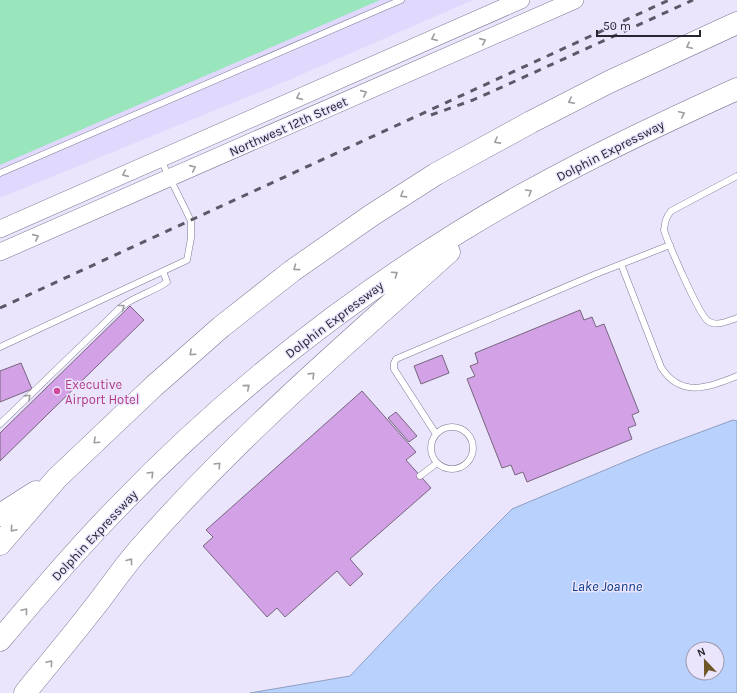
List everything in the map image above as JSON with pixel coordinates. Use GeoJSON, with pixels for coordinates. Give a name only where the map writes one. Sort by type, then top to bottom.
{"type":"FeatureCollection","features":[{"type":"Feature","properties":{"kind":"highway"},"geometry":{"type":"LineString","coordinates":[[0,544],[57,478],[154,386],[221,327],[292,271],[372,215],[436,174],[563,104],[737,24]]}},
{"type":"Feature","properties":{"kind":"highway","name":"Dolphin Expressway"},"geometry":{"type":"LineString","coordinates":[[0,640],[65,564],[154,471],[229,402],[294,347],[362,296],[436,246],[495,211],[582,163],[737,89]]}},
{"type":"Feature","properties":{"kind":"highway"},"geometry":{"type":"LineString","coordinates":[[25,693],[72,637],[141,547],[217,467],[334,354],[495,211]]}},
{"type":"Feature","properties":{"kind":"highway"},"geometry":{"type":"LineString","coordinates":[[0,515],[57,478]]}},
{"type":"Feature","properties":{"kind":"main road","name":"Northwest 12th Street"},"geometry":{"type":"LineString","coordinates":[[0,229],[521,0]]}},
{"type":"Feature","properties":{"kind":"main road","name":"Northwest 12th Street"},"geometry":{"type":"LineString","coordinates":[[0,252],[576,0]]}},
{"type":"Feature","properties":{"kind":"lane"},"geometry":{"type":"LineString","coordinates":[[0,173],[401,0]]}},
{"type":"Feature","properties":{"kind":"lane"},"geometry":{"type":"LineString","coordinates":[[0,347],[187,260],[191,238],[191,221],[160,158]]}},
{"type":"Feature","properties":{"kind":"lane"},"geometry":{"type":"LineString","coordinates":[[737,176],[671,211],[667,216],[664,230],[702,316],[707,321],[718,324],[737,318]]}},
{"type":"Feature","properties":{"kind":"lane"},"geometry":{"type":"LineString","coordinates":[[436,434],[394,369],[396,359],[621,264],[670,245]]}},
{"type":"Feature","properties":{"kind":"lane"},"geometry":{"type":"LineString","coordinates":[[621,264],[661,367],[668,377],[681,385],[698,388],[720,383],[737,376]]}},
{"type":"Feature","properties":{"kind":"lane"},"geometry":{"type":"LineString","coordinates":[[0,424],[121,307],[131,299],[167,282],[163,271]]}},
{"type":"Feature","properties":{"kind":"lane"},"geometry":{"type":"LineString","coordinates":[[449,427],[456,427],[468,434],[474,447],[473,454],[465,466],[452,470],[437,463],[431,453],[431,446],[436,434],[449,427]]}},
{"type":"Feature","properties":{"kind":"lane"},"geometry":{"type":"LineString","coordinates":[[420,476],[437,463]]}},
{"type":"Feature","properties":{"kind":"shaded area"},"geometry":{"type":"Polygon","coordinates":[[[0,0],[473,0],[289,80],[0,198],[0,0]]]}},
{"type":"Feature","properties":{"kind":"green space"},"geometry":{"type":"Polygon","coordinates":[[[0,0],[380,0],[0,165],[0,0]]]}},
{"type":"Feature","properties":{"kind":"water","name":"Lake Joanne"},"geometry":{"type":"Polygon","coordinates":[[[733,420],[737,421],[737,693],[250,693],[350,676],[436,585],[512,509],[655,449],[733,420]]]}},
{"type":"Feature","properties":{"kind":"building","name":"Executive Airport Hotel"},"geometry":{"type":"Polygon","coordinates":[[[130,306],[144,320],[0,461],[0,433],[130,306]]]}},
{"type":"Feature","properties":{"kind":"building"},"geometry":{"type":"Polygon","coordinates":[[[580,310],[584,320],[592,317],[596,327],[604,324],[639,412],[632,415],[636,425],[628,428],[632,439],[527,482],[523,472],[515,475],[511,465],[502,468],[467,379],[475,376],[470,366],[478,363],[475,353],[580,310]]]}},
{"type":"Feature","properties":{"kind":"building"},"geometry":{"type":"Polygon","coordinates":[[[442,355],[449,373],[421,384],[414,366],[442,355]]]}},
{"type":"Feature","properties":{"kind":"building"},"geometry":{"type":"Polygon","coordinates":[[[21,363],[32,389],[0,402],[0,371],[21,363]]]}},
{"type":"Feature","properties":{"kind":"building"},"geometry":{"type":"Polygon","coordinates":[[[362,391],[416,452],[406,460],[431,488],[350,559],[363,574],[350,586],[337,571],[285,617],[277,608],[267,617],[203,546],[213,537],[206,530],[362,391]]]}},
{"type":"Feature","properties":{"kind":"building"},"geometry":{"type":"Polygon","coordinates":[[[396,412],[417,436],[409,442],[388,418],[396,412]]]}},
{"type":"Feature","properties":{"kind":"railway"},"geometry":{"type":"LineString","coordinates":[[0,308],[669,0]]}},
{"type":"Feature","properties":{"kind":"railway"},"geometry":{"type":"LineString","coordinates":[[431,115],[473,100],[693,0]]}},
{"type":"Feature","properties":{"kind":"place","name":"Executive Airport Hotel"},"geometry":{"type":"Point","coordinates":[57,391]}}]}
